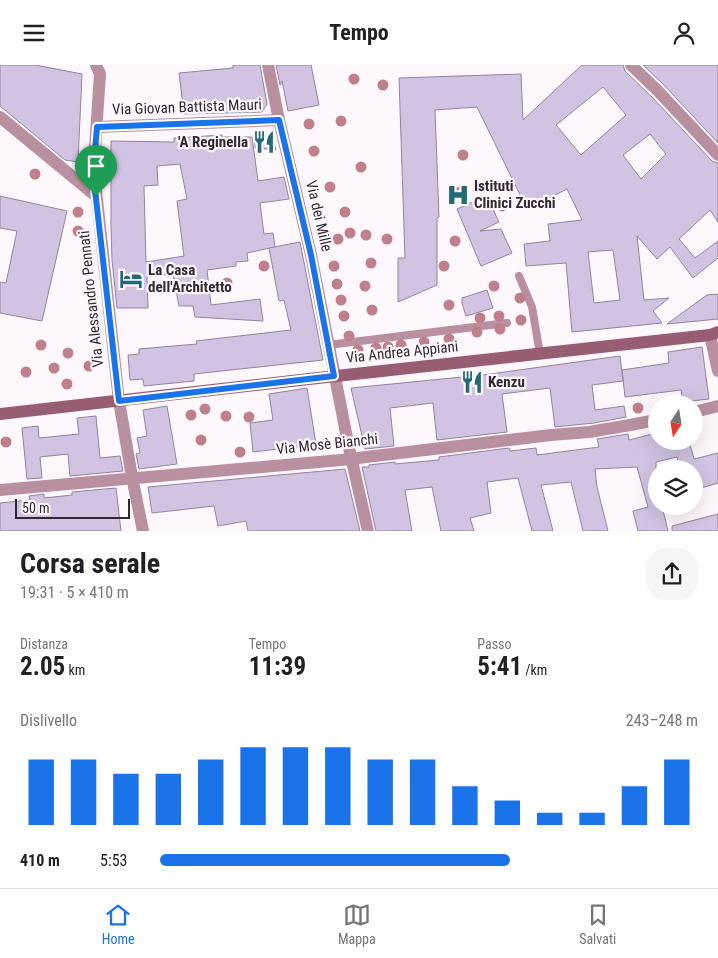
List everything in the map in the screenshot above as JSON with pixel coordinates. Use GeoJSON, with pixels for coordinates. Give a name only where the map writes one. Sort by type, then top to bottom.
{"type":"FeatureCollection","features":[{"type":"Feature","properties":{"kind":"street","name":"Via dei Mille"},"geometry":{"type":"LineString","coordinates":[[268,65],[311,255],[334,376],[368,531]]}},
{"type":"Feature","properties":{"kind":"street"},"geometry":{"type":"LineString","coordinates":[[631,65],[718,155]]}},
{"type":"Feature","properties":{"kind":"street","name":"Via Alessandro Pennati"},"geometry":{"type":"LineString","coordinates":[[100,68],[94,163],[96,196],[119,401],[143,531]]}},
{"type":"Feature","properties":{"kind":"street"},"geometry":{"type":"LineString","coordinates":[[0,117],[96,196]]}},
{"type":"Feature","properties":{"kind":"street","name":"Via Giovan Battista Mauri"},"geometry":{"type":"LineString","coordinates":[[97,127],[279,120]]}},
{"type":"Feature","properties":{"kind":"street"},"geometry":{"type":"LineString","coordinates":[[714,334],[718,371]]}},
{"type":"Feature","properties":{"kind":"street","name":"Via Andrea Appiani"},"geometry":{"type":"LineString","coordinates":[[0,414],[714,334]]}},
{"type":"Feature","properties":{"kind":"street"},"geometry":{"type":"LineString","coordinates":[[703,410],[718,406]]}},
{"type":"Feature","properties":{"kind":"street","name":"Via Mosè Bianchi"},"geometry":{"type":"LineString","coordinates":[[0,490],[351,458],[589,432],[648,422]]}},
{"type":"Feature","properties":{"kind":"lane"},"geometry":{"type":"LineString","coordinates":[[519,276],[532,307],[540,354]]}},
{"type":"Feature","properties":{"kind":"lane"},"geometry":{"type":"LineString","coordinates":[[328,345],[507,323]]}},
{"type":"Feature","properties":{"kind":"building"},"geometry":{"type":"Polygon","coordinates":[[[0,65],[35,65],[82,74],[78,162],[65,160],[0,106],[0,65]]]}},
{"type":"Feature","properties":{"kind":"building"},"geometry":{"type":"Polygon","coordinates":[[[233,65],[260,65],[267,104],[262,112],[184,114],[179,73],[233,68],[233,65]]]}},
{"type":"Feature","properties":{"kind":"building"},"geometry":{"type":"Polygon","coordinates":[[[276,65],[311,65],[319,105],[288,111],[282,81],[280,85],[276,65]]]}},
{"type":"Feature","properties":{"kind":"building"},"geometry":{"type":"Polygon","coordinates":[[[582,65],[623,65],[625,71],[712,161],[718,163],[718,222],[710,210],[679,239],[695,258],[718,241],[718,258],[693,278],[670,247],[657,259],[637,236],[644,300],[669,298],[653,311],[662,323],[572,332],[566,263],[526,266],[524,244],[550,241],[548,224],[582,220],[567,189],[531,207],[526,207],[477,107],[435,110],[439,217],[437,218],[437,285],[398,302],[398,258],[405,258],[399,78],[521,74],[523,120],[582,65]],[[603,87],[556,125],[581,155],[626,115],[603,87]],[[650,134],[623,155],[641,179],[666,154],[650,134]],[[613,250],[588,252],[594,303],[620,300],[613,250]]]}},
{"type":"Feature","properties":{"kind":"building"},"geometry":{"type":"Polygon","coordinates":[[[643,65],[718,65],[718,143],[664,85],[643,65]]]}},
{"type":"Feature","properties":{"kind":"building"},"geometry":{"type":"Polygon","coordinates":[[[222,135],[222,137],[252,137],[258,181],[284,177],[289,199],[260,203],[264,234],[273,233],[275,247],[247,253],[248,261],[236,262],[236,266],[207,270],[211,305],[260,299],[263,321],[195,317],[193,306],[179,306],[173,274],[147,277],[148,308],[117,308],[112,260],[111,141],[174,142],[174,138],[222,135]],[[180,164],[157,166],[158,185],[144,186],[146,262],[184,256],[177,201],[187,199],[180,164]]]}},
{"type":"Feature","properties":{"kind":"building","name":"'A Reginella"},"geometry":{"type":"Polygon","coordinates":[[[255,136],[272,136],[276,150],[255,148],[255,136]]]}},
{"type":"Feature","properties":{"kind":"building"},"geometry":{"type":"Polygon","coordinates":[[[0,196],[67,211],[42,321],[0,313],[0,282],[6,283],[17,231],[0,228],[0,196]]]}},
{"type":"Feature","properties":{"kind":"building"},"geometry":{"type":"Polygon","coordinates":[[[487,196],[499,222],[480,231],[501,229],[512,253],[481,266],[457,209],[487,196]]]}},
{"type":"Feature","properties":{"kind":"building"},"geometry":{"type":"Polygon","coordinates":[[[300,242],[323,360],[194,374],[194,381],[144,386],[143,379],[130,380],[128,355],[139,354],[139,349],[197,344],[196,341],[291,330],[284,300],[279,301],[269,248],[300,242]]]}},
{"type":"Feature","properties":{"kind":"building"},"geometry":{"type":"Polygon","coordinates":[[[487,290],[493,308],[466,316],[462,298],[487,290]]]}},
{"type":"Feature","properties":{"kind":"building"},"geometry":{"type":"Polygon","coordinates":[[[718,294],[718,319],[667,324],[707,295],[718,294]]]}},
{"type":"Feature","properties":{"kind":"building"},"geometry":{"type":"Polygon","coordinates":[[[702,347],[709,399],[703,400],[703,395],[682,395],[681,390],[625,397],[622,370],[669,363],[668,352],[702,347]]]}},
{"type":"Feature","properties":{"kind":"building"},"geometry":{"type":"Polygon","coordinates":[[[620,356],[623,381],[592,385],[595,410],[624,406],[626,417],[555,427],[550,388],[502,394],[507,432],[437,440],[433,403],[390,408],[394,446],[365,449],[351,388],[483,375],[620,356]]]}},
{"type":"Feature","properties":{"kind":"building"},"geometry":{"type":"Polygon","coordinates":[[[307,388],[316,444],[253,452],[250,423],[273,420],[269,394],[307,388]]]}},
{"type":"Feature","properties":{"kind":"building"},"geometry":{"type":"Polygon","coordinates":[[[167,406],[177,464],[139,469],[136,454],[140,453],[137,438],[147,436],[143,410],[167,406]]]}},
{"type":"Feature","properties":{"kind":"building"},"geometry":{"type":"Polygon","coordinates":[[[96,416],[100,458],[120,456],[123,471],[70,476],[68,454],[40,457],[42,478],[27,479],[22,428],[38,426],[39,438],[79,434],[77,418],[96,416]]]}},
{"type":"Feature","properties":{"kind":"building"},"geometry":{"type":"Polygon","coordinates":[[[628,434],[629,440],[648,435],[648,450],[692,450],[694,459],[718,453],[718,483],[703,487],[703,460],[678,460],[677,457],[664,460],[648,460],[648,507],[637,467],[595,469],[597,487],[608,531],[583,531],[571,482],[541,485],[553,531],[532,531],[518,478],[487,482],[491,513],[470,518],[474,531],[441,531],[432,487],[405,490],[412,531],[376,531],[362,467],[395,462],[395,464],[439,460],[439,457],[509,448],[510,451],[536,448],[537,455],[599,447],[597,439],[628,434]]]}},
{"type":"Feature","properties":{"kind":"building"},"geometry":{"type":"Polygon","coordinates":[[[345,469],[360,531],[248,531],[246,521],[218,526],[214,506],[152,513],[148,487],[345,469]]]}},
{"type":"Feature","properties":{"kind":"building"},"geometry":{"type":"Polygon","coordinates":[[[116,488],[121,531],[0,531],[0,503],[30,500],[29,496],[44,494],[44,498],[72,495],[72,492],[116,488]]]}},
{"type":"Feature","properties":{"kind":"building"},"geometry":{"type":"Polygon","coordinates":[[[648,507],[648,515],[664,515],[668,531],[638,531],[633,511],[648,507]]]}},
{"type":"Feature","properties":{"kind":"building"},"geometry":{"type":"Polygon","coordinates":[[[718,514],[718,531],[672,531],[672,526],[718,514]]]}},
{"type":"Feature","properties":{"kind":"place","name":"'A Reginella"},"geometry":{"type":"Point","coordinates":[264,142]}},
{"type":"Feature","properties":{"kind":"place","name":"Istituti Clinici Zucchi"},"geometry":{"type":"Point","coordinates":[458,195]}},
{"type":"Feature","properties":{"kind":"place","name":"La Casa dell'Architetto"},"geometry":{"type":"Point","coordinates":[131,279]}},
{"type":"Feature","properties":{"kind":"place","name":"Kenzu"},"geometry":{"type":"Point","coordinates":[472,382]}},
{"type":"Feature","properties":{"kind":"route"},"geometry":{"type":"LineString","coordinates":[[279,120],[311,255],[334,376],[119,401],[96,196],[94,163],[97,127],[279,120]]}}]}
